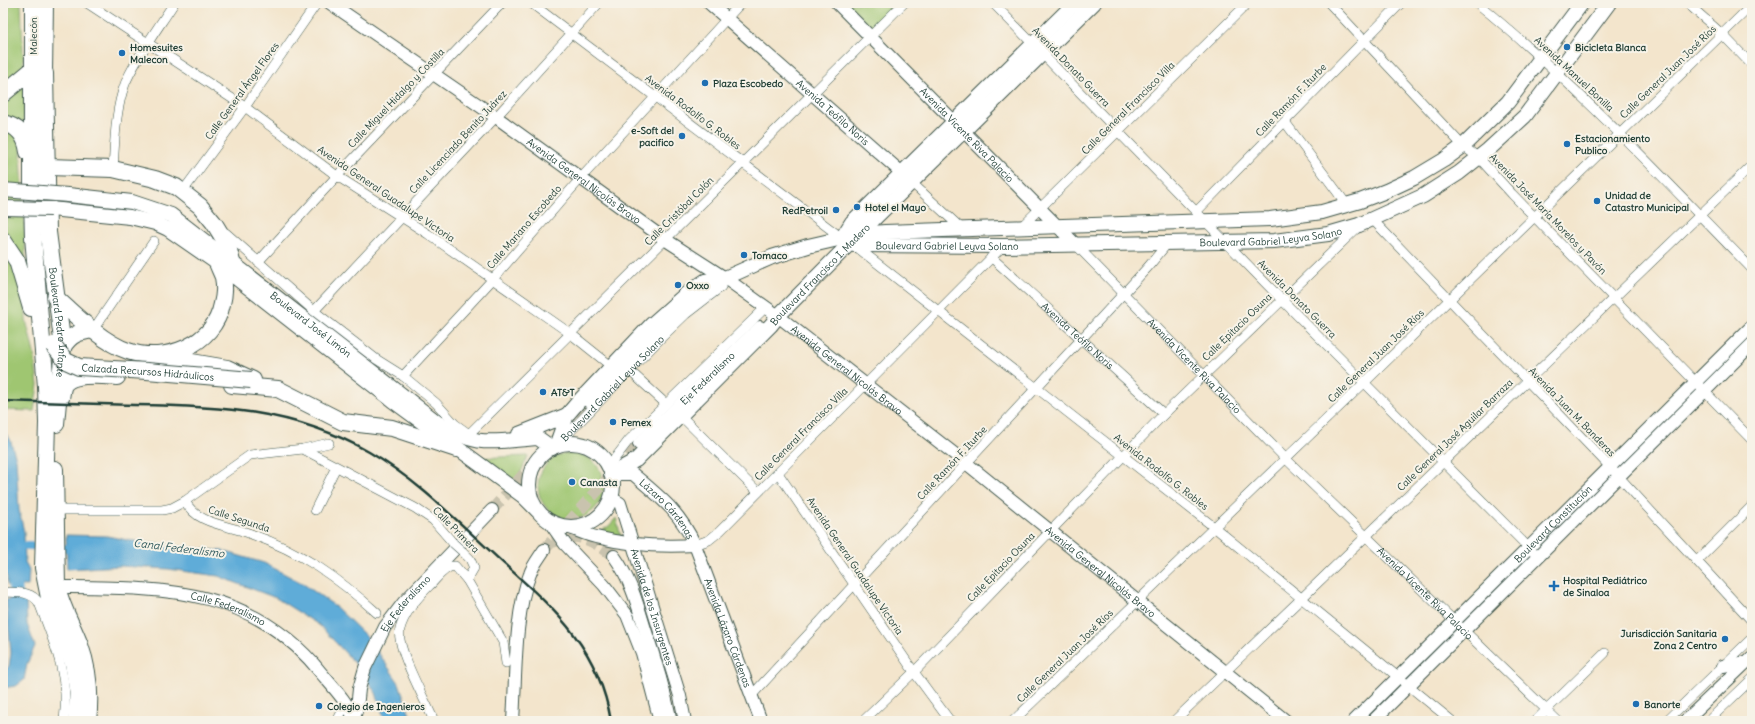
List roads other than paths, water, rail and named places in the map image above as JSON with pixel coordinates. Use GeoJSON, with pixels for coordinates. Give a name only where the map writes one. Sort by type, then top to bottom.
{"type":"FeatureCollection","features":[{"type":"Feature","properties":{"kind":"highway"},"geometry":{"type":"LineString","coordinates":[[3,94],[35,72]]}},
{"type":"Feature","properties":{"kind":"highway"},"geometry":{"type":"LineString","coordinates":[[34,210],[35,72]]}},
{"type":"Feature","properties":{"kind":"highway","name":"Boulevard Pedro Infante"},"geometry":{"type":"LineString","coordinates":[[35,72],[48,167],[48,232],[55,297],[62,326],[53,345],[46,386],[50,569]]}},
{"type":"Feature","properties":{"kind":"highway"},"geometry":{"type":"LineString","coordinates":[[3,122],[15,127],[21,132],[27,144],[34,210],[39,227],[41,242],[49,329],[53,345]]}},
{"type":"Feature","properties":{"kind":"highway"},"geometry":{"type":"LineString","coordinates":[[48,167],[113,169],[155,178],[184,192],[200,206],[214,223],[228,246],[223,278],[224,289],[221,312],[215,324],[198,341],[187,348],[155,356]]}},
{"type":"Feature","properties":{"kind":"highway"},"geometry":{"type":"LineString","coordinates":[[3,240],[13,254],[53,345]]}},
{"type":"Feature","properties":{"kind":"highway"},"geometry":{"type":"LineString","coordinates":[[55,297],[94,330],[127,350],[185,362],[201,363],[234,371],[255,381]]}},
{"type":"Feature","properties":{"kind":"highway"},"geometry":{"type":"LineString","coordinates":[[53,345],[68,340],[76,333],[94,330]]}},
{"type":"Feature","properties":{"kind":"highway"},"geometry":{"type":"LineString","coordinates":[[198,341],[196,354],[201,363]]}},
{"type":"Feature","properties":{"kind":"highway","name":"Boulevard Pedro Infante"},"geometry":{"type":"LineString","coordinates":[[50,528],[56,510],[56,441],[59,385],[53,345]]}},
{"type":"Feature","properties":{"kind":"highway","name":"Calzada Recursos Hidráulicos"},"geometry":{"type":"LineString","coordinates":[[53,345],[66,361],[79,367],[147,371],[255,381],[278,390],[343,422],[392,428],[456,449]]}},
{"type":"Feature","properties":{"kind":"highway","name":"Calzada Recursos Hidráulicos"},"geometry":{"type":"LineString","coordinates":[[56,441],[63,389],[65,384],[72,379],[86,376],[103,376],[174,380],[278,390]]}},
{"type":"Feature","properties":{"kind":"highway"},"geometry":{"type":"LineString","coordinates":[[50,569],[60,600],[80,646],[87,667],[90,702],[88,721]]}},
{"type":"Feature","properties":{"kind":"highway"},"geometry":{"type":"LineString","coordinates":[[50,569],[51,608],[73,663],[78,694],[76,721]]}},
{"type":"Feature","properties":{"kind":"main road","name":"Malecón"},"geometry":{"type":"LineString","coordinates":[[32,3],[35,72]]}},
{"type":"Feature","properties":{"kind":"main road"},"geometry":{"type":"LineString","coordinates":[[35,72],[46,3]]}},
{"type":"Feature","properties":{"kind":"main road","name":"Avenida General Nicolás Bravo"},"geometry":{"type":"LineString","coordinates":[[330,3],[496,117],[666,240],[725,278],[778,316],[966,463],[1286,721]]}},
{"type":"Feature","properties":{"kind":"main road","name":"Avenida Teófilo Noris"},"geometry":{"type":"LineString","coordinates":[[709,3],[814,94],[907,178]]}},
{"type":"Feature","properties":{"kind":"main road","name":"Avenida Vicente Riva Palacio"},"geometry":{"type":"LineString","coordinates":[[837,3],[1076,245]]}},
{"type":"Feature","properties":{"kind":"main road","name":"Boulevard Francisco I. Madero"},"geometry":{"type":"LineString","coordinates":[[1038,49],[1075,3]]}},
{"type":"Feature","properties":{"kind":"main road","name":"Boulevard Francisco I. Madero"},"geometry":{"type":"LineString","coordinates":[[610,471],[636,460],[771,325],[907,178],[959,126],[1038,49],[1094,3]]}},
{"type":"Feature","properties":{"kind":"main road","name":"Boulevard Gabriel Leyva Solano"},"geometry":{"type":"LineString","coordinates":[[554,447],[567,415],[611,366],[651,325],[686,294],[705,281],[725,278],[772,257],[808,246],[851,240],[962,229],[1021,227],[1201,216],[1270,219],[1322,212],[1386,192],[1414,178],[1444,160],[1463,146],[1508,102],[1582,3]]}},
{"type":"Feature","properties":{"kind":"main road","name":"Boulevard Gabriel Leyva Solano"},"geometry":{"type":"LineString","coordinates":[[851,240],[1003,246],[1167,244],[1302,238],[1359,225],[1373,220],[1423,196],[1479,158],[1525,116],[1609,3]]}},
{"type":"Feature","properties":{"kind":"main road","name":"Boulevard José Limón"},"geometry":{"type":"LineString","coordinates":[[3,190],[125,201],[156,209],[171,215],[187,226],[225,263],[324,348],[456,449],[523,496],[537,510]]}},
{"type":"Feature","properties":{"kind":"main road","name":"Boulevard José Limón"},"geometry":{"type":"LineString","coordinates":[[3,208],[51,209],[84,212],[130,217],[156,223],[225,263],[364,364],[452,432],[471,440],[483,442],[538,438],[554,447]]}},
{"type":"Feature","properties":{"kind":"main road"},"geometry":{"type":"LineString","coordinates":[[589,402],[677,312],[695,297],[725,278]]}},
{"type":"Feature","properties":{"kind":"main road","name":"Eje Federalismo"},"geometry":{"type":"LineString","coordinates":[[639,444],[765,321],[778,316]]}},
{"type":"Feature","properties":{"kind":"main road","name":"Boulevard Constitución"},"geometry":{"type":"LineString","coordinates":[[1354,721],[1752,326]]}},
{"type":"Feature","properties":{"kind":"main road","name":"Boulevard Constitución"},"geometry":{"type":"LineString","coordinates":[[1373,721],[1752,344]]}},
{"type":"Feature","properties":{"kind":"main road"},"geometry":{"type":"LineString","coordinates":[[364,364],[390,377],[427,406],[455,424]]}},
{"type":"Feature","properties":{"kind":"main road"},"geometry":{"type":"LineString","coordinates":[[499,441],[524,433],[567,415]]}},
{"type":"Feature","properties":{"kind":"main road"},"geometry":{"type":"LineString","coordinates":[[567,527],[581,526],[594,520],[604,511],[611,498],[613,486],[610,471],[598,453],[582,445],[571,443],[554,447],[542,455],[535,464],[530,475],[529,487],[532,499],[537,510],[549,521],[565,544],[604,585],[627,615],[642,653],[660,721]]}},
{"type":"Feature","properties":{"kind":"main road","name":"Lázaro Cárdenas"},"geometry":{"type":"LineString","coordinates":[[610,471],[634,474],[666,502],[682,521],[695,545]]}},
{"type":"Feature","properties":{"kind":"main road","name":"Avenida de los Insurgentes"},"geometry":{"type":"LineString","coordinates":[[611,498],[620,503],[680,696],[685,721]]}},
{"type":"Feature","properties":{"kind":"main road","name":"Eje Federalismo"},"geometry":{"type":"LineString","coordinates":[[353,713],[365,668],[385,627],[404,602],[492,510]]}},
{"type":"Feature","properties":{"kind":"main road"},"geometry":{"type":"LineString","coordinates":[[549,521],[596,537],[671,547],[695,545]]}},
{"type":"Feature","properties":{"kind":"main road","name":"Avenida Lázaro Cárdenas"},"geometry":{"type":"LineString","coordinates":[[695,545],[761,721]]}},
{"type":"Feature","properties":{"kind":"main road"},"geometry":{"type":"LineString","coordinates":[[513,721],[518,631],[523,596],[532,570],[544,550]]}},
{"type":"Feature","properties":{"kind":"main road"},"geometry":{"type":"LineString","coordinates":[[614,556],[624,570],[632,589],[663,689],[671,721]]}},
{"type":"Feature","properties":{"kind":"main road","name":"Calle Federalismo"},"geometry":{"type":"LineString","coordinates":[[57,588],[143,588],[168,590],[220,602],[242,610],[260,619],[285,636],[300,649],[315,664],[353,713]]}},
{"type":"Feature","properties":{"kind":"main road"},"geometry":{"type":"LineString","coordinates":[[1723,666],[1749,659]]}},
{"type":"Feature","properties":{"kind":"main road"},"geometry":{"type":"LineString","coordinates":[[1685,721],[1749,659]]}},
{"type":"Feature","properties":{"kind":"street","name":"Avenida General Guadalupe Victoria"},"geometry":{"type":"LineString","coordinates":[[87,3],[245,107],[337,176],[402,218],[571,334],[611,366]]}},
{"type":"Feature","properties":{"kind":"street"},"geometry":{"type":"LineString","coordinates":[[113,169],[116,126],[122,95],[133,68],[174,3]]}},
{"type":"Feature","properties":{"kind":"street","name":"Calle General Ángel Flores"},"geometry":{"type":"LineString","coordinates":[[184,192],[317,3]]}},
{"type":"Feature","properties":{"kind":"street","name":"Calle Miguel Hidalgo y Costilla"},"geometry":{"type":"LineString","coordinates":[[258,262],[337,176],[502,3]]}},
{"type":"Feature","properties":{"kind":"street","name":"Avenida Rodolfo G. Robles"},"geometry":{"type":"LineString","coordinates":[[532,3],[743,163],[851,240],[1122,456],[1214,527],[1302,598],[1397,678],[1452,721]]}},
{"type":"Feature","properties":{"kind":"street","name":"Calle Licenciado Benito Juárez"},"geometry":{"type":"LineString","coordinates":[[314,311],[496,117],[599,3]]}},
{"type":"Feature","properties":{"kind":"street","name":"Calle Mariano Escobedo"},"geometry":{"type":"LineString","coordinates":[[403,376],[492,280],[581,178],[741,3]]}},
{"type":"Feature","properties":{"kind":"street","name":"Calle Cristóbal Colón"},"geometry":{"type":"LineString","coordinates":[[469,434],[814,94],[904,3]]}},
{"type":"Feature","properties":{"kind":"street","name":"Avenida Donato Guerra"},"geometry":{"type":"LineString","coordinates":[[993,3],[1281,299],[1538,557]]}},
{"type":"Feature","properties":{"kind":"street","name":"Calle General Francisco Villa"},"geometry":{"type":"LineString","coordinates":[[1021,227],[1248,3]]}},
{"type":"Feature","properties":{"kind":"street","name":"Avenida José María Morelos y Pavón"},"geometry":{"type":"LineString","coordinates":[[1329,3],[1463,146],[1479,158],[1752,440]]}},
{"type":"Feature","properties":{"kind":"street","name":"Calle Ramón F. Iturbe"},"geometry":{"type":"LineString","coordinates":[[1201,216],[1285,122],[1401,3]]}},
{"type":"Feature","properties":{"kind":"street","name":"Avenida Manuel Bonilla"},"geometry":{"type":"LineString","coordinates":[[1477,3],[1557,72],[1621,134],[1752,268]]}},
{"type":"Feature","properties":{"kind":"street"},"geometry":{"type":"LineString","coordinates":[[1687,3],[1722,34],[1752,65]]}},
{"type":"Feature","properties":{"kind":"street","name":"Calle General Juan José Ríos"},"geometry":{"type":"LineString","coordinates":[[1013,721],[1286,459],[1752,5]]}},
{"type":"Feature","properties":{"kind":"street"},"geometry":{"type":"LineString","coordinates":[[1285,122],[1347,205]]}},
{"type":"Feature","properties":{"kind":"street","name":"Calle General José Aguilar Barraza"},"geometry":{"type":"LineString","coordinates":[[1174,721],[1752,165]]}},
{"type":"Feature","properties":{"kind":"street"},"geometry":{"type":"LineString","coordinates":[[907,178],[962,229]]}},
{"type":"Feature","properties":{"kind":"street","name":"Boulevard José Limón"},"geometry":{"type":"LineString","coordinates":[[184,192],[203,202],[226,233],[314,311],[376,359],[403,376],[436,403],[455,424],[469,434]]}},
{"type":"Feature","properties":{"kind":"street","name":"Avenida Juan M. Banderas"},"geometry":{"type":"LineString","coordinates":[[1373,220],[1610,467],[1752,621]]}},
{"type":"Feature","properties":{"kind":"street","name":"Calle Epitacio Osuna"},"geometry":{"type":"LineString","coordinates":[[862,721],[914,672],[1122,456],[1203,375],[1359,225]]}},
{"type":"Feature","properties":{"kind":"street"},"geometry":{"type":"LineString","coordinates":[[94,330],[154,242]]}},
{"type":"Feature","properties":{"kind":"street","name":"Calle Ramón F. Iturbe"},"geometry":{"type":"LineString","coordinates":[[752,695],[1123,294],[1167,244]]}},
{"type":"Feature","properties":{"kind":"street","name":"Avenida Vicente Riva Palacio"},"geometry":{"type":"LineString","coordinates":[[1076,245],[1286,459],[1558,721]]}},
{"type":"Feature","properties":{"kind":"street","name":"Calle General Francisco Villa"},"geometry":{"type":"LineString","coordinates":[[695,545],[709,540],[720,531],[1003,246]]}},
{"type":"Feature","properties":{"kind":"street","name":"Avenida Teófilo Noris"},"geometry":{"type":"LineString","coordinates":[[991,257],[1080,340],[1164,414]]}},
{"type":"Feature","properties":{"kind":"street","name":"Boulevard Gabriel Leyva Solano"},"geometry":{"type":"LineString","coordinates":[[554,447],[686,314],[721,287],[725,278]]}},
{"type":"Feature","properties":{"kind":"street","name":"Boulevard Francisco I. Madero"},"geometry":{"type":"LineString","coordinates":[[610,471],[630,440],[765,308]]}},
{"type":"Feature","properties":{"kind":"street"},"geometry":{"type":"LineString","coordinates":[[629,370],[666,404]]}},
{"type":"Feature","properties":{"kind":"street"},"geometry":{"type":"LineString","coordinates":[[681,416],[758,492]]}},
{"type":"Feature","properties":{"kind":"street"},"geometry":{"type":"LineString","coordinates":[[56,510],[162,510],[172,508],[185,501],[250,455],[303,449],[328,443]]}},
{"type":"Feature","properties":{"kind":"street","name":"Calle Primera"},"geometry":{"type":"LineString","coordinates":[[303,449],[415,508],[433,520],[453,543],[470,558],[474,568],[466,580]]}},
{"type":"Feature","properties":{"kind":"street"},"geometry":{"type":"LineString","coordinates":[[315,510],[336,467]]}},
{"type":"Feature","properties":{"kind":"street","name":"Avenida General Guadalupe Victoria"},"geometry":{"type":"LineString","coordinates":[[778,473],[914,672],[950,721]]}},
{"type":"Feature","properties":{"kind":"street","name":"Calle Segunda"},"geometry":{"type":"LineString","coordinates":[[185,501],[193,514],[202,519],[250,533],[310,560],[347,587],[377,613]]}},
{"type":"Feature","properties":{"kind":"street"},"geometry":{"type":"LineString","coordinates":[[1697,561],[1752,506]]}},
{"type":"Feature","properties":{"kind":"street"},"geometry":{"type":"LineString","coordinates":[[434,721],[400,645],[400,630],[403,621],[423,593],[445,569],[455,566],[466,580],[503,642],[506,663]]}},
{"type":"Feature","properties":{"kind":"street"},"geometry":{"type":"LineString","coordinates":[[4,592],[28,593],[37,598],[61,661],[66,692],[64,721]]}},
{"type":"Feature","properties":{"kind":"street"},"geometry":{"type":"LineString","coordinates":[[1666,721],[1752,638]]}},
{"type":"Feature","properties":{"kind":"street"},"geometry":{"type":"LineString","coordinates":[[1535,721],[1605,653]]}},
{"type":"Feature","properties":{"kind":"street"},"geometry":{"type":"LineString","coordinates":[[1708,721],[1752,679]]}},
{"type":"Feature","properties":{"kind":"street"},"geometry":{"type":"LineString","coordinates":[[337,721],[353,713]]}},
{"type":"Feature","properties":{"kind":"water"},"geometry":{"type":"Polygon","coordinates":[[[3,430],[10,439],[16,459],[19,510],[24,532],[25,563],[29,570],[28,586],[7,585],[7,576],[3,574],[3,430]]]}},
{"type":"Feature","properties":{"kind":"water"},"geometry":{"type":"Polygon","coordinates":[[[66,535],[107,536],[138,542],[223,551],[264,563],[302,583],[335,606],[369,639],[399,683],[412,721],[385,721],[376,693],[354,662],[319,625],[276,598],[218,576],[168,569],[121,566],[67,569],[66,535]]]}},
{"type":"Feature","properties":{"kind":"water"},"geometry":{"type":"Polygon","coordinates":[[[6,600],[26,600],[27,624],[35,646],[27,664],[24,680],[16,686],[3,688],[3,672],[9,666],[11,653],[6,600]]]}},
{"type":"Feature","properties":{"kind":"waterway"},"geometry":{"type":"LineString","coordinates":[[3,539],[12,557],[14,567],[18,618]]}},
{"type":"Feature","properties":{"kind":"waterway","name":"Canal Federalismo"},"geometry":{"type":"LineString","coordinates":[[14,545],[77,549]]}},
{"type":"Feature","properties":{"kind":"tunnel"},"geometry":{"type":"LineString","coordinates":[[492,510],[589,402]]}},
{"type":"Feature","properties":{"kind":"tunnel"},"geometry":{"type":"LineString","coordinates":[[544,550],[639,444]]}},
{"type":"Feature","properties":{"kind":"tunnel"},"geometry":{"type":"LineString","coordinates":[[552,542],[569,537],[582,538],[594,542],[614,556]]}},
{"type":"Feature","properties":{"kind":"railway"},"geometry":{"type":"LineString","coordinates":[[3,401],[196,407],[255,413],[284,418],[312,427],[341,438],[369,452],[387,463],[422,489],[556,613],[585,650],[596,671],[605,695],[611,721]]}},
{"type":"Feature","properties":{"kind":"place","name":"Bicicleta Blanca"},"geometry":{"type":"Point","coordinates":[1567,47]}},
{"type":"Feature","properties":{"kind":"place","name":"Homesuites Malecon"},"geometry":{"type":"Point","coordinates":[122,53]}},
{"type":"Feature","properties":{"kind":"place","name":"Plaza Escobedo"},"geometry":{"type":"Point","coordinates":[705,83]}},
{"type":"Feature","properties":{"kind":"place","name":"e-Soft del pacifico"},"geometry":{"type":"Point","coordinates":[682,136]}},
{"type":"Feature","properties":{"kind":"place","name":"Estacionamiento Publico"},"geometry":{"type":"Point","coordinates":[1567,144]}},
{"type":"Feature","properties":{"kind":"place","name":"Unidad de Catastro Municipal"},"geometry":{"type":"Point","coordinates":[1597,201]}},
{"type":"Feature","properties":{"kind":"place","name":"Hotel el Mayo"},"geometry":{"type":"Point","coordinates":[857,207]}},
{"type":"Feature","properties":{"kind":"place","name":"RedPetroil"},"geometry":{"type":"Point","coordinates":[836,210]}},
{"type":"Feature","properties":{"kind":"place","name":"Tomaco"},"geometry":{"type":"Point","coordinates":[744,255]}},
{"type":"Feature","properties":{"kind":"place","name":"Oxxo"},"geometry":{"type":"Point","coordinates":[678,285]}},
{"type":"Feature","properties":{"kind":"place","name":"AT&T"},"geometry":{"type":"Point","coordinates":[543,392]}},
{"type":"Feature","properties":{"kind":"place","name":"Pemex"},"geometry":{"type":"Point","coordinates":[613,422]}},
{"type":"Feature","properties":{"kind":"place","name":"Canasta"},"geometry":{"type":"Point","coordinates":[572,482]}},
{"type":"Feature","properties":{"kind":"place","name":"Hospital Pediátrico de Sinaloa"},"geometry":{"type":"Point","coordinates":[1554,586]}},
{"type":"Feature","properties":{"kind":"place","name":"Jurisdicción Sanitaria Zona 2 Centro"},"geometry":{"type":"Point","coordinates":[1725,639]}},
{"type":"Feature","properties":{"kind":"place","name":"Banorte"},"geometry":{"type":"Point","coordinates":[1636,704]}},
{"type":"Feature","properties":{"kind":"place","name":"Colegio de Ingenieros"},"geometry":{"type":"Point","coordinates":[319,706]}}]}
